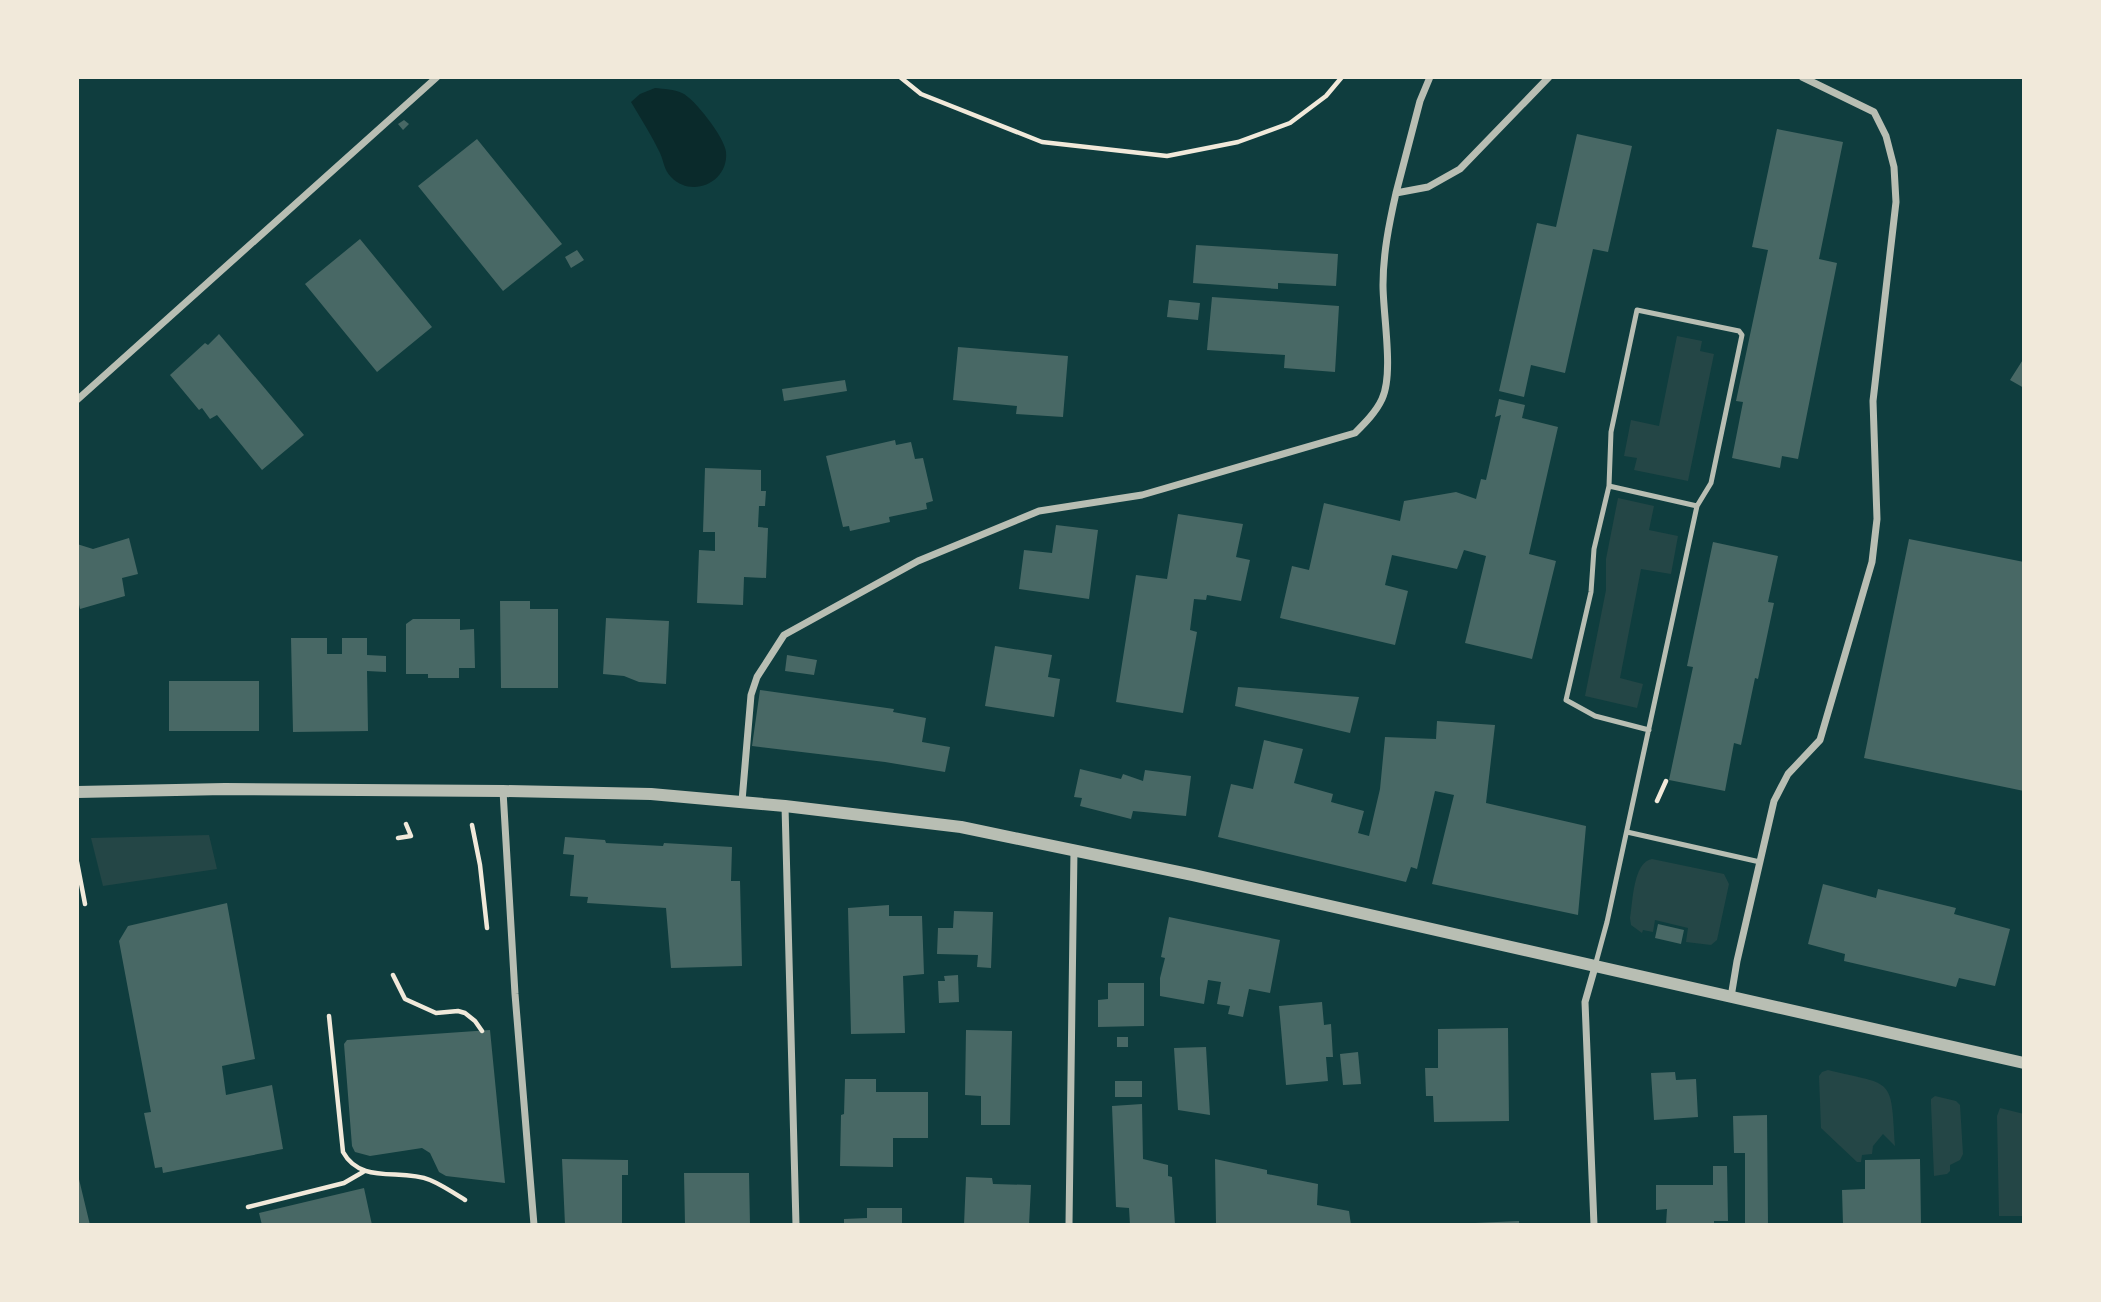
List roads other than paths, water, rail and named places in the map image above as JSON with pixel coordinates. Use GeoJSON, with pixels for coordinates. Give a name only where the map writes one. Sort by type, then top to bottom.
{"type":"FeatureCollection","features":[{"type":"Feature","properties":{"kind":"street"},"geometry":{"type":"LineString","coordinates":[[77,400],[437,77]]}},
{"type":"Feature","properties":{"kind":"street"},"geometry":{"type":"LineString","coordinates":[[742,801],[751,695],[757,677],[784,635],[918,561],[1039,511],[1142,495],[1355,433],[1383,398],[1387,374],[1383,284],[1386,239],[1420,101],[1430,77]]}},
{"type":"Feature","properties":{"kind":"street"},"geometry":{"type":"LineString","coordinates":[[1396,193],[1428,187],[1461,169],[1549,77]]}},
{"type":"Feature","properties":{"kind":"street"},"geometry":{"type":"LineString","coordinates":[[1731,997],[1774,801],[1787,774],[1820,740],[1872,562],[1877,519],[1872,401],[1896,202],[1894,167],[1886,136],[1874,112],[1802,77]]}},
{"type":"Feature","properties":{"kind":"street"},"geometry":{"type":"LineString","coordinates":[[77,792],[225,789],[503,790],[651,794],[742,801],[961,827],[2024,1063]]}},
{"type":"Feature","properties":{"kind":"street"},"geometry":{"type":"LineString","coordinates":[[503,790],[534,1225]]}},
{"type":"Feature","properties":{"kind":"street"},"geometry":{"type":"LineString","coordinates":[[785,806],[796,1225]]}},
{"type":"Feature","properties":{"kind":"street"},"geometry":{"type":"LineString","coordinates":[[1069,1225],[1074,850]]}},
{"type":"Feature","properties":{"kind":"street"},"geometry":{"type":"LineString","coordinates":[[1594,1225],[1585,1002],[1595,967]]}},
{"type":"Feature","properties":{"kind":"lane"},"geometry":{"type":"LineString","coordinates":[[1595,967],[1605,932],[1627,832],[1649,730],[1697,506],[1710,483],[1742,335],[1739,331],[1637,310],[1611,432],[1609,486],[1594,549],[1591,592],[1566,699],[1595,716],[1649,730]]}},
{"type":"Feature","properties":{"kind":"lane"},"geometry":{"type":"LineString","coordinates":[[1609,486],[1697,506]]}},
{"type":"Feature","properties":{"kind":"lane"},"geometry":{"type":"LineString","coordinates":[[1627,832],[1760,862]]}}]}
